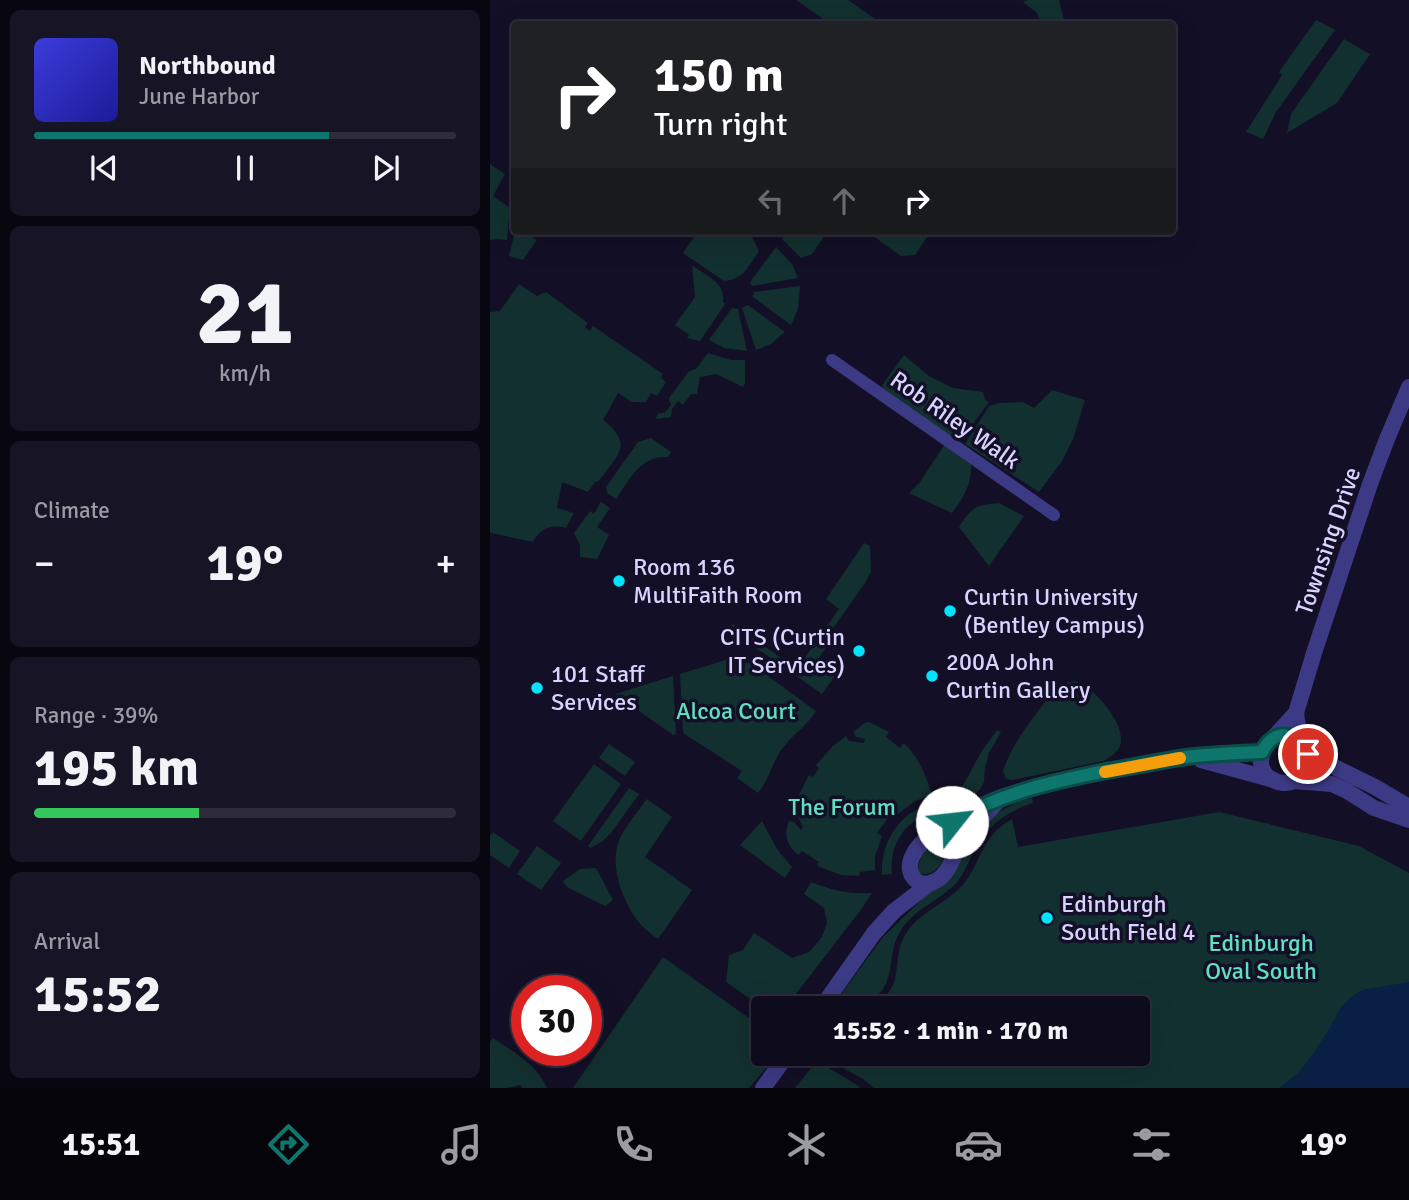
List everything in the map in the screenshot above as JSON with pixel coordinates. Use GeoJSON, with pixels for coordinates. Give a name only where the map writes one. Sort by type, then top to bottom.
{"type":"FeatureCollection","features":[{"type":"Feature","properties":{"kind":"street","name":"Rob Riley Walk"},"geometry":{"type":"LineString","coordinates":[[832,360],[1054,515]]}},
{"type":"Feature","properties":{"kind":"street","name":"Townsing Drive"},"geometry":{"type":"LineString","coordinates":[[1273,738],[1296,713],[1370,484],[1409,387]]}},
{"type":"Feature","properties":{"kind":"street"},"geometry":{"type":"LineString","coordinates":[[1294,781],[1301,777],[1308,763],[1296,713]]}},
{"type":"Feature","properties":{"kind":"street"},"geometry":{"type":"LineString","coordinates":[[1274,781],[1261,765],[1262,752],[1273,738],[1287,735],[1294,737],[1306,750],[1409,807]]}},
{"type":"Feature","properties":{"kind":"street"},"geometry":{"type":"LineString","coordinates":[[894,911],[919,844],[975,808],[1001,797],[1088,775],[1188,757],[1262,752]]}},
{"type":"Feature","properties":{"kind":"street"},"geometry":{"type":"LineString","coordinates":[[1188,757],[1281,783],[1294,781],[1332,784],[1374,808],[1409,820]]}},
{"type":"Feature","properties":{"kind":"street"},"geometry":{"type":"LineString","coordinates":[[829,996],[874,933],[894,911],[940,877],[950,866],[957,845],[1001,797]]}},
{"type":"Feature","properties":{"kind":"street"},"geometry":{"type":"LineString","coordinates":[[941,829],[954,836],[957,845]]}},
{"type":"Feature","properties":{"kind":"street"},"geometry":{"type":"LineString","coordinates":[[909,870],[916,880],[929,884]]}},
{"type":"Feature","properties":{"kind":"street"},"geometry":{"type":"LineString","coordinates":[[763,1088],[779,1066]]}},
{"type":"Feature","properties":{"kind":"green space"},"geometry":{"type":"Polygon","coordinates":[[[796,0],[848,0],[878,21],[826,21],[796,0]]]}},
{"type":"Feature","properties":{"kind":"green space"},"geometry":{"type":"Polygon","coordinates":[[[1059,0],[1064,21],[1041,21],[1037,13],[1023,2],[1059,0]]]}},
{"type":"Feature","properties":{"kind":"green space"},"geometry":{"type":"Polygon","coordinates":[[[1316,20],[1335,30],[1276,112],[1263,139],[1246,132],[1282,75],[1279,72],[1316,20]]]}},
{"type":"Feature","properties":{"kind":"green space"},"geometry":{"type":"Polygon","coordinates":[[[1344,39],[1370,54],[1337,103],[1287,133],[1291,114],[1344,39]]]}},
{"type":"Feature","properties":{"kind":"green space"},"geometry":{"type":"Polygon","coordinates":[[[490,164],[505,174],[493,196],[511,209],[511,212],[507,240],[490,240],[490,164]]]}},
{"type":"Feature","properties":{"kind":"green space"},"geometry":{"type":"Polygon","coordinates":[[[514,235],[530,235],[537,240],[523,260],[509,256],[514,235]]]}},
{"type":"Feature","properties":{"kind":"green space"},"geometry":{"type":"Polygon","coordinates":[[[695,235],[751,235],[759,251],[741,275],[724,281],[683,253],[695,235]]]}},
{"type":"Feature","properties":{"kind":"green space"},"geometry":{"type":"Polygon","coordinates":[[[784,235],[825,235],[812,254],[801,258],[782,239],[784,235]]]}},
{"type":"Feature","properties":{"kind":"green space"},"geometry":{"type":"Polygon","coordinates":[[[872,235],[928,235],[915,255],[901,256],[872,235]]]}},
{"type":"Feature","properties":{"kind":"green space"},"geometry":{"type":"Polygon","coordinates":[[[776,247],[792,264],[798,278],[752,286],[750,282],[776,247]]]}},
{"type":"Feature","properties":{"kind":"green space"},"geometry":{"type":"Polygon","coordinates":[[[692,265],[718,284],[725,304],[700,341],[687,338],[689,335],[675,325],[695,297],[692,265]]]}},
{"type":"Feature","properties":{"kind":"green space"},"geometry":{"type":"Polygon","coordinates":[[[519,284],[537,296],[546,292],[588,323],[585,328],[590,331],[593,326],[663,374],[661,378],[666,382],[657,396],[651,393],[646,402],[632,402],[618,393],[603,420],[613,429],[621,443],[617,457],[588,492],[562,482],[557,508],[574,513],[566,528],[547,528],[539,533],[533,542],[490,531],[490,312],[500,311],[519,284]]]}},
{"type":"Feature","properties":{"kind":"green space"},"geometry":{"type":"Polygon","coordinates":[[[800,286],[798,309],[791,325],[753,297],[754,292],[800,286]]]}},
{"type":"Feature","properties":{"kind":"green space"},"geometry":{"type":"Polygon","coordinates":[[[748,305],[785,332],[771,344],[756,350],[742,308],[748,305]]]}},
{"type":"Feature","properties":{"kind":"green space"},"geometry":{"type":"Polygon","coordinates":[[[732,308],[738,309],[747,351],[724,348],[709,340],[732,308]]]}},
{"type":"Feature","properties":{"kind":"green space"},"geometry":{"type":"Polygon","coordinates":[[[708,353],[731,360],[745,360],[743,387],[716,374],[700,377],[697,394],[691,394],[683,405],[678,401],[672,409],[671,417],[655,419],[659,413],[665,413],[671,405],[669,398],[689,371],[696,369],[708,353]]]}},
{"type":"Feature","properties":{"kind":"green space"},"geometry":{"type":"Polygon","coordinates":[[[904,355],[929,376],[953,388],[983,392],[985,400],[989,402],[961,440],[947,435],[883,389],[882,385],[904,355]]]}},
{"type":"Feature","properties":{"kind":"green space"},"geometry":{"type":"Polygon","coordinates":[[[1052,390],[1085,400],[1073,439],[1062,461],[1039,492],[965,444],[989,406],[1023,402],[1034,408],[1052,390]]]}},
{"type":"Feature","properties":{"kind":"green space"},"geometry":{"type":"Polygon","coordinates":[[[651,438],[671,452],[668,457],[658,457],[643,464],[631,476],[616,499],[607,493],[606,487],[638,442],[651,438]]]}},
{"type":"Feature","properties":{"kind":"green space"},"geometry":{"type":"Polygon","coordinates":[[[945,444],[971,463],[966,490],[952,513],[909,493],[920,482],[945,444]]]}},
{"type":"Feature","properties":{"kind":"green space"},"geometry":{"type":"Polygon","coordinates":[[[601,502],[610,508],[597,527],[609,535],[597,559],[580,557],[580,545],[574,533],[590,511],[594,514],[601,502]]]}},
{"type":"Feature","properties":{"kind":"green space"},"geometry":{"type":"Polygon","coordinates":[[[999,503],[1024,516],[989,566],[959,527],[975,508],[999,503]]]}},
{"type":"Feature","properties":{"kind":"green space"},"geometry":{"type":"Polygon","coordinates":[[[864,543],[870,546],[871,572],[824,641],[828,645],[816,662],[835,676],[822,694],[729,629],[733,624],[797,669],[839,609],[826,599],[864,543]]]}},
{"type":"Feature","properties":{"kind":"green space","name":"Alcoa Court"},"geometry":{"type":"Polygon","coordinates":[[[735,657],[735,660],[741,663],[750,663],[816,711],[782,749],[758,793],[737,778],[742,771],[683,733],[680,674],[735,657]]]}},
{"type":"Feature","properties":{"kind":"green space"},"geometry":{"type":"Polygon","coordinates":[[[673,676],[676,734],[673,735],[615,694],[673,676]]]}},
{"type":"Feature","properties":{"kind":"green space"},"geometry":{"type":"Polygon","coordinates":[[[1074,681],[1099,698],[1114,718],[1121,738],[1119,748],[1103,761],[1013,780],[1006,779],[1003,771],[1025,729],[1060,684],[1074,681]]]}},
{"type":"Feature","properties":{"kind":"green space","name":"The Forum"},"geometry":{"type":"Polygon","coordinates":[[[869,722],[889,732],[886,737],[900,748],[904,743],[921,767],[932,795],[915,801],[898,814],[894,810],[877,833],[882,836],[875,856],[875,870],[860,872],[859,876],[841,875],[820,867],[817,865],[819,862],[802,851],[798,855],[787,840],[786,831],[789,821],[794,822],[801,830],[803,827],[797,815],[790,812],[809,775],[813,777],[819,768],[816,765],[846,736],[849,741],[864,743],[865,739],[856,737],[853,732],[869,722]]]}},
{"type":"Feature","properties":{"kind":"green space"},"geometry":{"type":"Polygon","coordinates":[[[997,730],[1001,732],[989,753],[981,788],[960,809],[946,810],[944,801],[960,788],[997,730]]]}},
{"type":"Feature","properties":{"kind":"green space"},"geometry":{"type":"Polygon","coordinates":[[[609,744],[635,762],[625,776],[599,758],[609,744]]]}},
{"type":"Feature","properties":{"kind":"green space"},"geometry":{"type":"Polygon","coordinates":[[[594,764],[621,784],[581,841],[553,821],[594,764]]]}},
{"type":"Feature","properties":{"kind":"green space"},"geometry":{"type":"Polygon","coordinates":[[[629,788],[639,794],[611,833],[591,848],[588,846],[629,788]]]}},
{"type":"Feature","properties":{"kind":"green space"},"geometry":{"type":"Polygon","coordinates":[[[1032,798],[1033,803],[1015,810],[992,826],[980,840],[957,882],[905,924],[897,939],[889,975],[879,994],[840,996],[883,937],[938,884],[963,849],[997,813],[1032,798]]]}},
{"type":"Feature","properties":{"kind":"green space"},"geometry":{"type":"Polygon","coordinates":[[[647,799],[672,817],[645,857],[692,890],[658,939],[642,926],[631,911],[621,890],[616,868],[617,846],[621,836],[647,799]]]}},
{"type":"Feature","properties":{"kind":"green space"},"geometry":{"type":"Polygon","coordinates":[[[934,802],[936,812],[916,820],[902,834],[893,852],[892,874],[882,875],[885,851],[895,829],[912,812],[934,802]]]}},
{"type":"Feature","properties":{"kind":"green space","name":"Edinburgh Oval South"},"geometry":{"type":"Polygon","coordinates":[[[1219,812],[1359,846],[1409,873],[1409,1088],[874,1088],[839,1066],[1150,1066],[1150,996],[886,996],[896,976],[900,946],[910,927],[962,886],[987,842],[1001,826],[1012,819],[1018,847],[1219,812]]]}},
{"type":"Feature","properties":{"kind":"green space"},"geometry":{"type":"Polygon","coordinates":[[[762,821],[777,849],[792,867],[785,878],[740,845],[762,821]]]}},
{"type":"Feature","properties":{"kind":"green space"},"geometry":{"type":"Polygon","coordinates":[[[493,832],[520,851],[509,868],[490,855],[490,836],[493,832]]]}},
{"type":"Feature","properties":{"kind":"green space"},"geometry":{"type":"Polygon","coordinates":[[[939,837],[947,840],[944,859],[930,873],[918,872],[922,857],[939,837]]]}},
{"type":"Feature","properties":{"kind":"green space"},"geometry":{"type":"Polygon","coordinates":[[[537,846],[561,863],[541,890],[517,874],[537,846]]]}},
{"type":"Feature","properties":{"kind":"green space"},"geometry":{"type":"Polygon","coordinates":[[[596,868],[613,900],[605,906],[567,887],[563,881],[580,869],[596,868]]]}},
{"type":"Feature","properties":{"kind":"green space"},"geometry":{"type":"Polygon","coordinates":[[[811,882],[841,891],[872,893],[794,996],[751,996],[751,1000],[726,982],[729,955],[743,950],[754,933],[792,958],[809,952],[822,937],[827,923],[824,908],[804,894],[811,882]]]}},
{"type":"Feature","properties":{"kind":"green space"},"geometry":{"type":"Polygon","coordinates":[[[663,957],[751,1019],[751,1066],[768,1066],[749,1088],[573,1088],[588,1066],[602,1066],[602,1046],[663,957]]]}},
{"type":"Feature","properties":{"kind":"green space"},"geometry":{"type":"Polygon","coordinates":[[[493,1038],[511,1051],[511,1066],[532,1066],[547,1088],[522,1088],[521,1085],[490,1088],[490,1042],[493,1038]]]}},
{"type":"Feature","properties":{"kind":"green space"},"geometry":{"type":"Polygon","coordinates":[[[813,1066],[825,1066],[860,1088],[795,1088],[813,1066]]]}},
{"type":"Feature","properties":{"kind":"water"},"geometry":{"type":"Polygon","coordinates":[[[1409,982],[1409,1088],[1279,1088],[1298,1073],[1313,1054],[1341,1007],[1351,997],[1362,990],[1409,982]]]}},
{"type":"Feature","properties":{"kind":"slow traffic"},"geometry":{"type":"LineString","coordinates":[[1105,772],[1180,758]]}},
{"type":"Feature","properties":{"kind":"place","name":"Room 136 MultiFaith Room"},"geometry":{"type":"Point","coordinates":[619,581]}},
{"type":"Feature","properties":{"kind":"place","name":"Curtin University (Bentley Campus)"},"geometry":{"type":"Point","coordinates":[950,611]}},
{"type":"Feature","properties":{"kind":"place","name":"CITS (Curtin IT Services)"},"geometry":{"type":"Point","coordinates":[859,651]}},
{"type":"Feature","properties":{"kind":"place","name":"200A John Curtin Gallery"},"geometry":{"type":"Point","coordinates":[932,676]}},
{"type":"Feature","properties":{"kind":"place","name":"101 Staff Services"},"geometry":{"type":"Point","coordinates":[537,688]}},
{"type":"Feature","properties":{"kind":"place","name":"Edinburgh South Field 4"},"geometry":{"type":"Point","coordinates":[1047,918]}},
{"type":"Feature","properties":{"kind":"route"},"geometry":{"type":"LineString","coordinates":[[952,822],[1001,797],[1044,785],[1188,757],[1262,752],[1268,742],[1280,736],[1294,737],[1305,747],[1308,754]]}}]}
